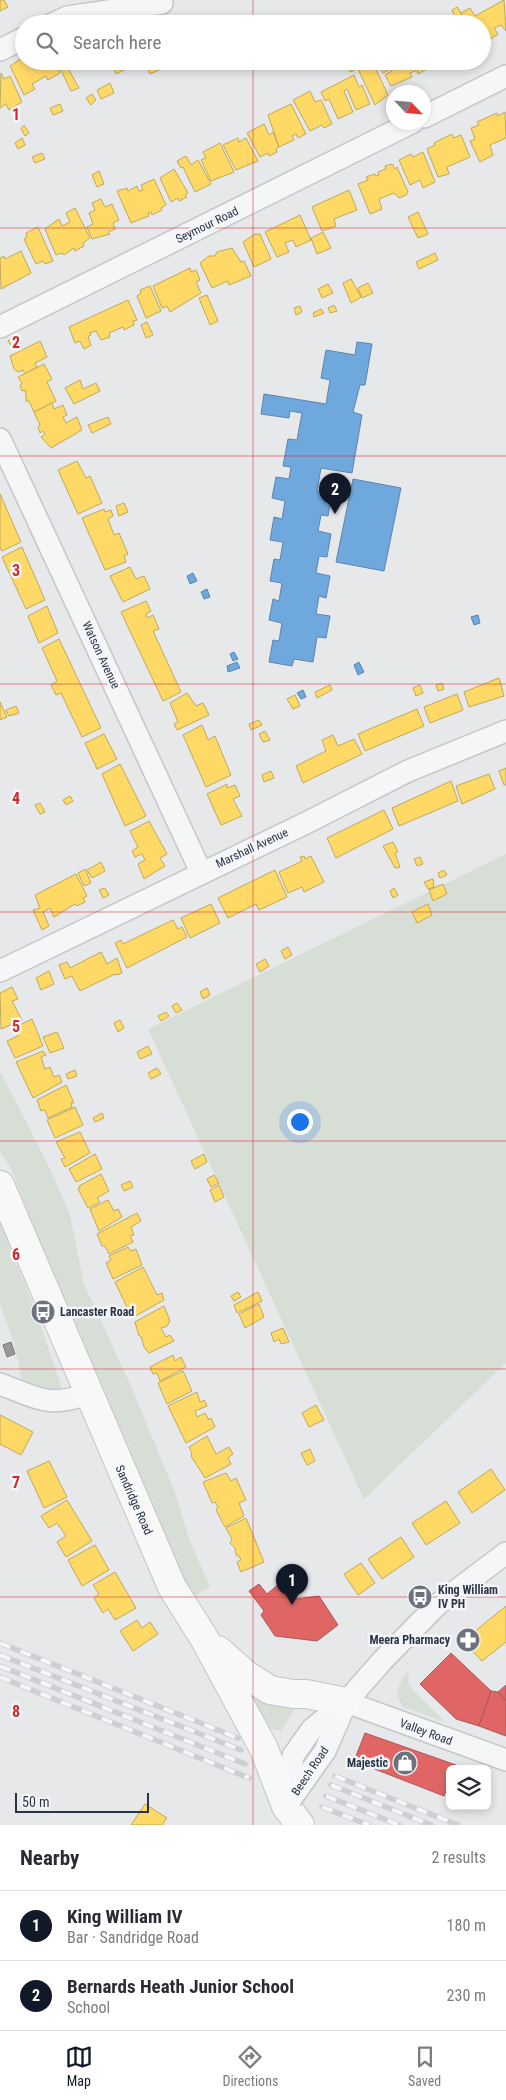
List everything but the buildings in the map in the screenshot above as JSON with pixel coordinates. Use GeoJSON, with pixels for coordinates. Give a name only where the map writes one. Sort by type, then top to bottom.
{"type":"FeatureCollection","features":[{"type":"Feature","properties":{"kind":"main road","name":"Sandridge Road"},"geometry":{"type":"LineString","coordinates":[[0,1185],[172,1587],[204,1638],[264,1749],[290,1820]]}},
{"type":"Feature","properties":{"kind":"main road"},"geometry":{"type":"LineString","coordinates":[[204,1638],[245,1674],[270,1690],[306,1694],[346,1702]]}},
{"type":"Feature","properties":{"kind":"street"},"geometry":{"type":"LineString","coordinates":[[140,15],[162,3]]}},
{"type":"Feature","properties":{"kind":"street"},"geometry":{"type":"LineString","coordinates":[[0,50],[15,42]]}},
{"type":"Feature","properties":{"kind":"street"},"geometry":{"type":"LineString","coordinates":[[431,114],[506,76]]}},
{"type":"Feature","properties":{"kind":"street","name":"Seymour Road"},"geometry":{"type":"LineString","coordinates":[[0,328],[397,130]]}},
{"type":"Feature","properties":{"kind":"street","name":"Watson Avenue"},"geometry":{"type":"LineString","coordinates":[[0,439],[201,872]]}},
{"type":"Feature","properties":{"kind":"street","name":"Marshall Avenue"},"geometry":{"type":"LineString","coordinates":[[0,971],[201,872],[308,822],[408,770],[506,731]]}},
{"type":"Feature","properties":{"kind":"street"},"geometry":{"type":"LineString","coordinates":[[0,1384],[50,1403],[68,1401],[88,1394]]}},
{"type":"Feature","properties":{"kind":"street","name":"Beech Road"},"geometry":{"type":"LineString","coordinates":[[290,1820],[293,1756],[312,1729],[346,1702],[382,1661],[437,1604],[506,1553]]}},
{"type":"Feature","properties":{"kind":"street","name":"Beech Road"},"geometry":{"type":"LineString","coordinates":[[290,1820],[325,1751],[346,1702]]}},
{"type":"Feature","properties":{"kind":"street","name":"Valley Road"},"geometry":{"type":"LineString","coordinates":[[346,1702],[506,1760]]}},
{"type":"Feature","properties":{"kind":"shaded area"},"geometry":{"type":"Polygon","coordinates":[[[506,854],[506,1363],[364,1499],[148,1029],[506,854]]]}},
{"type":"Feature","properties":{"kind":"shaded area"},"geometry":{"type":"Polygon","coordinates":[[[0,1071],[51,1171],[70,1215],[84,1284],[130,1384],[176,1495],[189,1539],[210,1587],[193,1597],[147,1507],[95,1391],[11,1168],[0,1151],[0,1071]]]}},
{"type":"Feature","properties":{"kind":"shaded area"},"geometry":{"type":"Polygon","coordinates":[[[0,1222],[35,1309],[64,1395],[23,1384],[14,1343],[0,1304],[0,1222]]]}},
{"type":"Feature","properties":{"kind":"shaded area"},"geometry":{"type":"Polygon","coordinates":[[[409,1670],[408,1683],[412,1689],[445,1722],[403,1707],[398,1696],[398,1688],[409,1670]]]}},
{"type":"Feature","properties":{"kind":"shaded area"},"geometry":{"type":"Polygon","coordinates":[[[252,1688],[300,1701],[281,1731],[266,1728],[247,1695],[252,1688]]]}},
{"type":"Feature","properties":{"kind":"railway"},"geometry":{"type":"LineString","coordinates":[[0,1643],[238,1738]]}},
{"type":"Feature","properties":{"kind":"railway"},"geometry":{"type":"LineString","coordinates":[[0,1655],[241,1750]]}},
{"type":"Feature","properties":{"kind":"railway"},"geometry":{"type":"LineString","coordinates":[[0,1666],[245,1764]]}},
{"type":"Feature","properties":{"kind":"railway"},"geometry":{"type":"LineString","coordinates":[[0,1677],[249,1778]]}},
{"type":"Feature","properties":{"kind":"railway"},"geometry":{"type":"LineString","coordinates":[[335,1776],[458,1825]]}},
{"type":"Feature","properties":{"kind":"railway"},"geometry":{"type":"LineString","coordinates":[[331,1785],[431,1825]]}},
{"type":"Feature","properties":{"kind":"railway"},"geometry":{"type":"LineString","coordinates":[[326,1796],[399,1825]]}},
{"type":"Feature","properties":{"kind":"railway"},"geometry":{"type":"LineString","coordinates":[[322,1807],[369,1825]]}},
{"type":"Feature","properties":{"kind":"place","name":"Bernards Heath Junior School"},"geometry":{"type":"Point","coordinates":[335,514]}},
{"type":"Feature","properties":{"kind":"place","name":"Lancaster Road"},"geometry":{"type":"Point","coordinates":[43,1312]}},
{"type":"Feature","properties":{"kind":"place","name":"King William IV PH"},"geometry":{"type":"Point","coordinates":[420,1597]}},
{"type":"Feature","properties":{"kind":"place","name":"King William IV"},"geometry":{"type":"Point","coordinates":[292,1605]}},
{"type":"Feature","properties":{"kind":"place","name":"Meera Pharmacy"},"geometry":{"type":"Point","coordinates":[468,1640]}},
{"type":"Feature","properties":{"kind":"place","name":"Majestic"},"geometry":{"type":"Point","coordinates":[405,1763]}}]}
